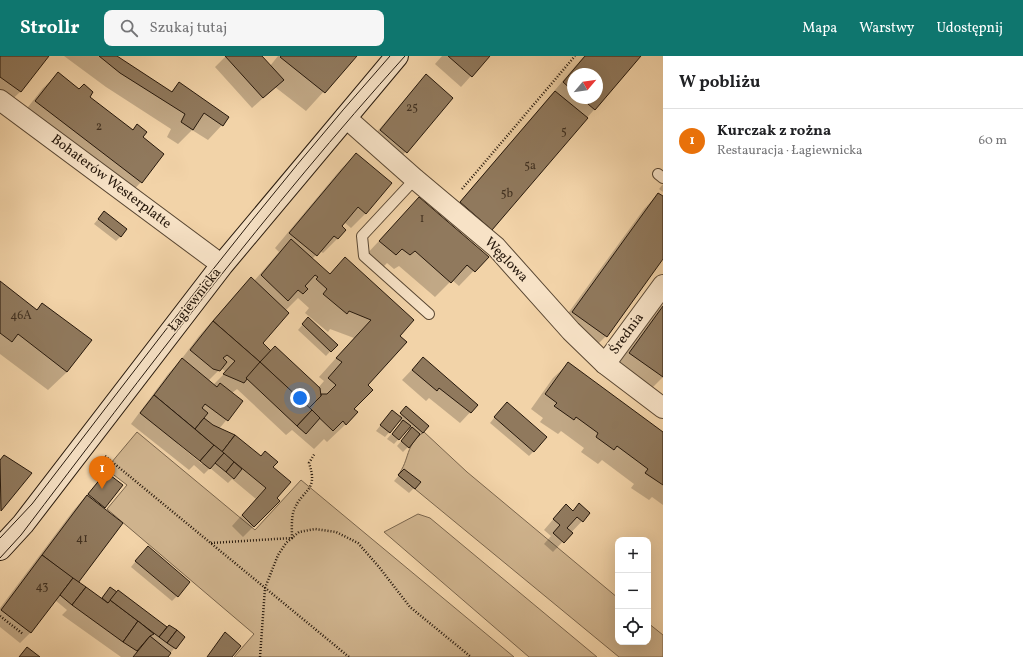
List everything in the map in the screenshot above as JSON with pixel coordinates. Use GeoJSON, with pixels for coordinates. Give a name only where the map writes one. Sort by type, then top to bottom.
{"type":"FeatureCollection","features":[{"type":"Feature","properties":{"kind":"street","name":"Łagiewnicka"},"geometry":{"type":"LineString","coordinates":[[0,550],[23,524],[222,265],[345,117],[398,56]]}},
{"type":"Feature","properties":{"kind":"street","name":"Bohaterów Westerplatte"},"geometry":{"type":"LineString","coordinates":[[0,100],[222,265]]}},
{"type":"Feature","properties":{"kind":"street","name":"Węglowa"},"geometry":{"type":"LineString","coordinates":[[345,117],[415,179],[496,247],[571,331],[605,364],[662,404]]}},
{"type":"Feature","properties":{"kind":"street","name":"Średnia"},"geometry":{"type":"LineString","coordinates":[[605,364],[663,285]]}},
{"type":"Feature","properties":{"kind":"lane"},"geometry":{"type":"LineString","coordinates":[[415,179],[362,236],[363,249],[364,256],[429,314]]}},
{"type":"Feature","properties":{"kind":"path"},"geometry":{"type":"LineString","coordinates":[[458,193],[575,56]]}},
{"type":"Feature","properties":{"kind":"path"},"geometry":{"type":"LineString","coordinates":[[292,538],[294,510],[312,485],[312,472],[309,463],[315,453]]}},
{"type":"Feature","properties":{"kind":"path"},"geometry":{"type":"LineString","coordinates":[[106,456],[349,657]]}},
{"type":"Feature","properties":{"kind":"path"},"geometry":{"type":"LineString","coordinates":[[260,657],[265,588],[278,555],[299,532],[315,528],[336,532],[358,543],[379,566],[410,607],[471,657]]}},
{"type":"Feature","properties":{"kind":"path"},"geometry":{"type":"LineString","coordinates":[[210,543],[292,538]]}},
{"type":"Feature","properties":{"kind":"path"},"geometry":{"type":"LineString","coordinates":[[0,616],[23,634]]}},
{"type":"Feature","properties":{"kind":"shaded area"},"geometry":{"type":"Polygon","coordinates":[[[137,432],[255,530],[301,480],[514,657],[234,657],[254,634],[107,509],[127,485],[106,469],[137,432]]]}},
{"type":"Feature","properties":{"kind":"shaded area"},"geometry":{"type":"Polygon","coordinates":[[[424,432],[467,472],[615,595],[615,645],[651,645],[651,625],[663,635],[663,657],[619,657],[398,475],[411,447],[418,437],[424,432]]]}},
{"type":"Feature","properties":{"kind":"shaded area"},"geometry":{"type":"Polygon","coordinates":[[[418,514],[430,518],[597,657],[529,657],[384,532],[418,514]]]}},
{"type":"Feature","properties":{"kind":"building"},"geometry":{"type":"Polygon","coordinates":[[[0,56],[49,56],[21,92],[0,77],[0,56]]]}},
{"type":"Feature","properties":{"kind":"building"},"geometry":{"type":"Polygon","coordinates":[[[99,56],[117,56],[172,92],[179,82],[229,117],[223,126],[204,113],[193,130],[181,122],[185,114],[120,73],[99,56]]]}},
{"type":"Feature","properties":{"kind":"building"},"geometry":{"type":"Polygon","coordinates":[[[225,56],[262,56],[284,80],[263,98],[225,56]]]}},
{"type":"Feature","properties":{"kind":"building"},"geometry":{"type":"Polygon","coordinates":[[[357,56],[325,93],[280,57],[357,56]]]}},
{"type":"Feature","properties":{"kind":"building"},"geometry":{"type":"Polygon","coordinates":[[[448,56],[490,56],[472,77],[448,56]]]}},
{"type":"Feature","properties":{"kind":"building"},"geometry":{"type":"Polygon","coordinates":[[[585,56],[641,56],[603,101],[603,68],[575,68],[585,56]]]}},
{"type":"Feature","properties":{"kind":"building"},"geometry":{"type":"Polygon","coordinates":[[[58,72],[79,89],[84,84],[93,92],[90,97],[133,130],[137,124],[147,132],[143,137],[164,154],[142,183],[35,101],[58,72]]]}},
{"type":"Feature","properties":{"kind":"building"},"geometry":{"type":"Polygon","coordinates":[[[426,74],[453,98],[407,153],[380,130],[426,74]]]}},
{"type":"Feature","properties":{"kind":"building"},"geometry":{"type":"Polygon","coordinates":[[[567,77],[567,86],[563,82],[567,77]]]}},
{"type":"Feature","properties":{"kind":"building"},"geometry":{"type":"Polygon","coordinates":[[[555,91],[567,101],[567,104],[571,104],[588,118],[492,230],[460,202],[555,91]]]}},
{"type":"Feature","properties":{"kind":"building"},"geometry":{"type":"Polygon","coordinates":[[[588,104],[600,104],[595,110],[588,104]]]}},
{"type":"Feature","properties":{"kind":"building"},"geometry":{"type":"Polygon","coordinates":[[[356,153],[392,183],[366,214],[358,207],[342,226],[346,230],[338,239],[334,236],[317,256],[289,233],[356,153]]]}},
{"type":"Feature","properties":{"kind":"building"},"geometry":{"type":"Polygon","coordinates":[[[658,193],[663,196],[663,259],[607,337],[572,312],[658,193]]]}},
{"type":"Feature","properties":{"kind":"building"},"geometry":{"type":"Polygon","coordinates":[[[419,197],[489,257],[475,272],[467,265],[451,283],[415,251],[410,255],[402,249],[396,255],[379,241],[419,197]]]}},
{"type":"Feature","properties":{"kind":"building"},"geometry":{"type":"Polygon","coordinates":[[[104,211],[127,229],[121,237],[98,219],[104,211]]]}},
{"type":"Feature","properties":{"kind":"building"},"geometry":{"type":"Polygon","coordinates":[[[291,239],[330,274],[345,257],[414,320],[400,336],[407,342],[368,385],[373,390],[354,409],[358,412],[346,425],[343,421],[333,431],[309,408],[321,396],[321,394],[327,394],[336,385],[328,378],[342,362],[336,358],[371,320],[349,311],[347,314],[323,294],[327,289],[316,279],[318,277],[315,275],[305,286],[308,289],[303,294],[298,290],[288,301],[261,275],[291,239]]]}},
{"type":"Feature","properties":{"kind":"building"},"geometry":{"type":"Polygon","coordinates":[[[251,277],[289,313],[263,343],[271,351],[260,362],[213,321],[251,277]]]}},
{"type":"Feature","properties":{"kind":"building"},"geometry":{"type":"Polygon","coordinates":[[[0,281],[37,310],[42,303],[92,340],[67,372],[18,334],[12,342],[0,333],[0,281]]]}},
{"type":"Feature","properties":{"kind":"building"},"geometry":{"type":"Polygon","coordinates":[[[663,306],[663,377],[629,353],[663,306]]]}},
{"type":"Feature","properties":{"kind":"building"},"geometry":{"type":"Polygon","coordinates":[[[308,317],[338,345],[331,352],[302,324],[308,317]]]}},
{"type":"Feature","properties":{"kind":"building"},"geometry":{"type":"Polygon","coordinates":[[[213,321],[260,362],[244,383],[223,374],[235,361],[227,355],[223,358],[227,362],[220,371],[213,369],[190,350],[213,321]]]}},
{"type":"Feature","properties":{"kind":"building"},"geometry":{"type":"Polygon","coordinates":[[[275,346],[320,388],[321,396],[309,408],[260,362],[275,346]]]}},
{"type":"Feature","properties":{"kind":"building"},"geometry":{"type":"Polygon","coordinates":[[[423,357],[478,405],[471,413],[439,388],[437,391],[412,370],[423,357]]]}},
{"type":"Feature","properties":{"kind":"building"},"geometry":{"type":"Polygon","coordinates":[[[182,358],[217,387],[220,383],[243,401],[228,421],[205,404],[202,408],[208,413],[195,429],[154,395],[182,358]]]}},
{"type":"Feature","properties":{"kind":"building"},"geometry":{"type":"Polygon","coordinates":[[[260,362],[312,410],[297,426],[246,378],[260,362]]]}},
{"type":"Feature","properties":{"kind":"building"},"geometry":{"type":"Polygon","coordinates":[[[568,362],[663,432],[663,485],[645,473],[648,469],[617,446],[614,450],[596,437],[598,433],[576,417],[574,420],[554,406],[557,403],[545,394],[568,362]]]}},
{"type":"Feature","properties":{"kind":"building"},"geometry":{"type":"Polygon","coordinates":[[[154,395],[214,445],[200,461],[140,413],[154,395]]]}},
{"type":"Feature","properties":{"kind":"building"},"geometry":{"type":"Polygon","coordinates":[[[507,402],[547,437],[534,452],[494,417],[507,402]]]}},
{"type":"Feature","properties":{"kind":"building"},"geometry":{"type":"Polygon","coordinates":[[[406,406],[429,426],[423,433],[400,413],[406,406]]]}},
{"type":"Feature","properties":{"kind":"building"},"geometry":{"type":"Polygon","coordinates":[[[312,410],[320,418],[306,434],[297,426],[312,410]]]}},
{"type":"Feature","properties":{"kind":"building"},"geometry":{"type":"Polygon","coordinates":[[[392,410],[402,418],[390,433],[380,425],[392,410]]]}},
{"type":"Feature","properties":{"kind":"building"},"geometry":{"type":"Polygon","coordinates":[[[204,418],[213,425],[235,435],[222,452],[195,429],[204,418]]]}},
{"type":"Feature","properties":{"kind":"building"},"geometry":{"type":"Polygon","coordinates":[[[403,420],[411,426],[399,440],[392,434],[403,420]]]}},
{"type":"Feature","properties":{"kind":"building"},"geometry":{"type":"Polygon","coordinates":[[[412,427],[420,434],[409,448],[401,441],[412,427]]]}},
{"type":"Feature","properties":{"kind":"building"},"geometry":{"type":"Polygon","coordinates":[[[235,435],[261,456],[265,451],[278,462],[273,467],[291,482],[277,498],[280,501],[254,527],[242,515],[266,488],[222,452],[235,435]]]}},
{"type":"Feature","properties":{"kind":"building"},"geometry":{"type":"Polygon","coordinates":[[[214,445],[224,453],[210,469],[200,461],[214,445]]]}},
{"type":"Feature","properties":{"kind":"building"},"geometry":{"type":"Polygon","coordinates":[[[224,453],[234,462],[226,472],[215,463],[224,453]]]}},
{"type":"Feature","properties":{"kind":"building"},"geometry":{"type":"Polygon","coordinates":[[[4,455],[32,473],[1,511],[0,460],[4,455]]]}},
{"type":"Feature","properties":{"kind":"building"},"geometry":{"type":"Polygon","coordinates":[[[234,462],[242,469],[234,479],[226,472],[234,462]]]}},
{"type":"Feature","properties":{"kind":"building"},"geometry":{"type":"Polygon","coordinates":[[[404,469],[421,482],[415,489],[398,475],[404,469]]]}},
{"type":"Feature","properties":{"kind":"building"},"geometry":{"type":"Polygon","coordinates":[[[106,472],[123,485],[105,508],[88,494],[106,472]]]}},
{"type":"Feature","properties":{"kind":"building"},"geometry":{"type":"Polygon","coordinates":[[[87,495],[123,523],[78,583],[42,555],[87,495]]]}},
{"type":"Feature","properties":{"kind":"building"},"geometry":{"type":"Polygon","coordinates":[[[579,503],[590,513],[583,522],[577,517],[567,528],[573,533],[564,543],[553,533],[560,525],[553,519],[566,504],[573,511],[579,503]]]}},
{"type":"Feature","properties":{"kind":"building"},"geometry":{"type":"Polygon","coordinates":[[[148,546],[190,582],[178,597],[135,561],[148,546]]]}},
{"type":"Feature","properties":{"kind":"building"},"geometry":{"type":"Polygon","coordinates":[[[42,555],[73,578],[31,633],[1,610],[42,555]]]}},
{"type":"Feature","properties":{"kind":"building"},"geometry":{"type":"Polygon","coordinates":[[[73,578],[86,587],[72,605],[60,595],[73,578]]]}},
{"type":"Feature","properties":{"kind":"building"},"geometry":{"type":"Polygon","coordinates":[[[86,587],[108,603],[110,600],[138,621],[123,642],[72,605],[86,587]]]}},
{"type":"Feature","properties":{"kind":"building"},"geometry":{"type":"Polygon","coordinates":[[[110,587],[117,592],[108,603],[102,598],[110,587]]]}},
{"type":"Feature","properties":{"kind":"building"},"geometry":{"type":"Polygon","coordinates":[[[118,590],[167,627],[159,637],[110,600],[118,590]]]}},
{"type":"Feature","properties":{"kind":"building"},"geometry":{"type":"Polygon","coordinates":[[[138,621],[154,634],[150,636],[137,651],[123,642],[138,621]]]}},
{"type":"Feature","properties":{"kind":"building"},"geometry":{"type":"Polygon","coordinates":[[[169,625],[177,630],[167,643],[159,637],[169,625]]]}},
{"type":"Feature","properties":{"kind":"building"},"geometry":{"type":"Polygon","coordinates":[[[177,630],[185,637],[176,649],[167,643],[177,630]]]}},
{"type":"Feature","properties":{"kind":"building"},"geometry":{"type":"Polygon","coordinates":[[[225,632],[241,646],[232,657],[207,657],[225,632]]]}},
{"type":"Feature","properties":{"kind":"building"},"geometry":{"type":"Polygon","coordinates":[[[150,636],[171,653],[168,657],[133,657],[150,636]]]}},
{"type":"Feature","properties":{"kind":"building"},"geometry":{"type":"Polygon","coordinates":[[[27,647],[40,657],[19,657],[27,647]]]}},
{"type":"Feature","properties":{"kind":"tram line"},"geometry":{"type":"LineString","coordinates":[[0,538],[32,504],[163,333],[297,165],[390,56]]}},
{"type":"Feature","properties":{"kind":"tram line"},"geometry":{"type":"LineString","coordinates":[[0,558],[21,535],[208,291],[256,231],[354,114],[405,56]]}},
{"type":"Feature","properties":{"kind":"place","name":"Kurczak z rożna"},"geometry":{"type":"Point","coordinates":[102,489]}}]}
